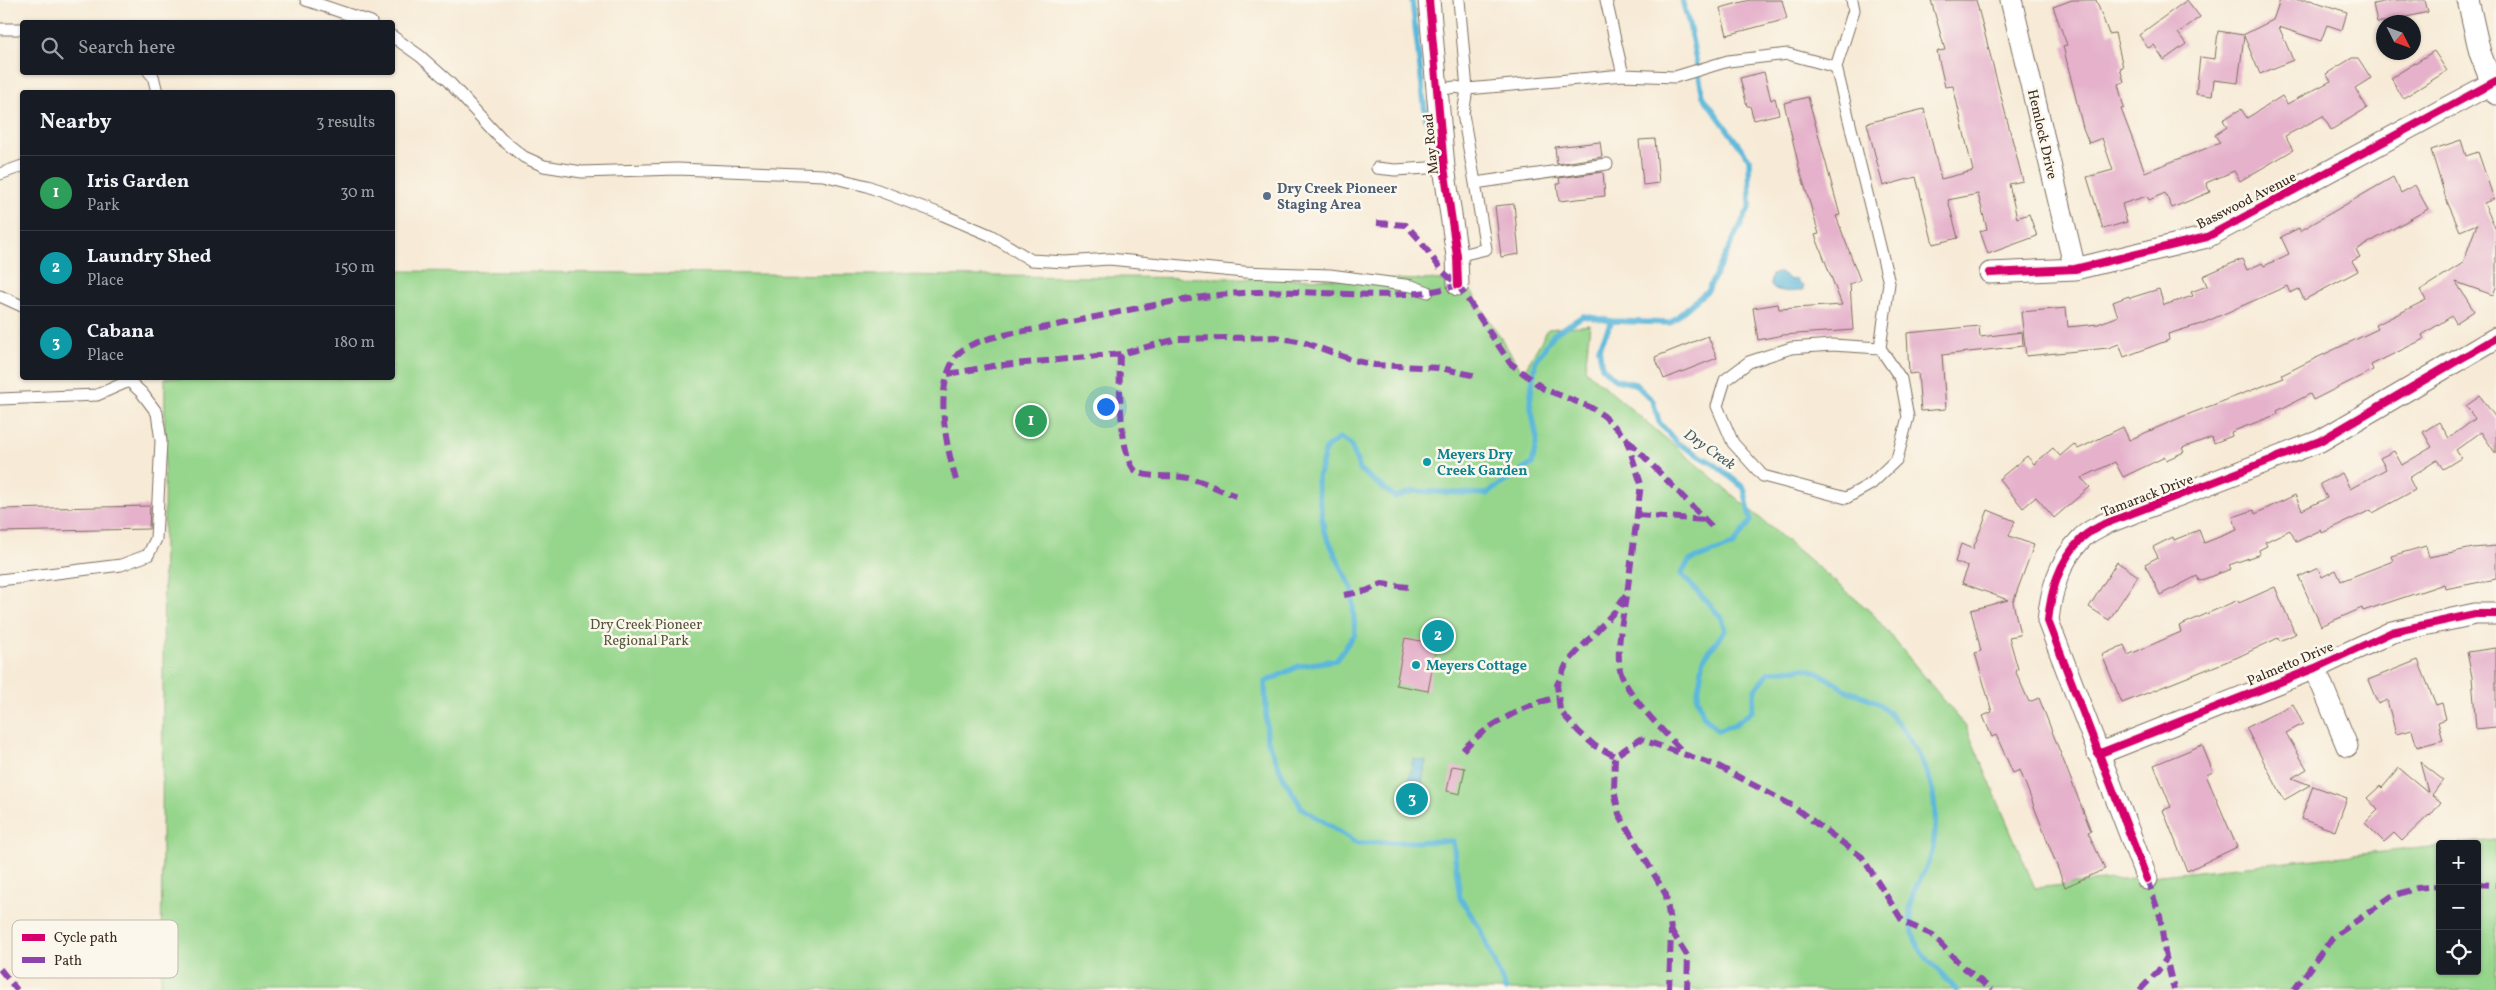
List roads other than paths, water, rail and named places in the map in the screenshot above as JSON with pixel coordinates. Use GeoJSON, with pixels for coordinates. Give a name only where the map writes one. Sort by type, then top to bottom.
{"type":"FeatureCollection","features":[{"type":"Feature","properties":{"kind":"street","name":"May Road"},"geometry":{"type":"LineString","coordinates":[[1429,0],[1444,167],[1457,256],[1458,285]]}},
{"type":"Feature","properties":{"kind":"street","name":"Hemlock Drive"},"geometry":{"type":"LineString","coordinates":[[2011,0],[2076,269]]}},
{"type":"Feature","properties":{"kind":"street"},"geometry":{"type":"LineString","coordinates":[[2468,0],[2480,53],[2495,86]]}},
{"type":"Feature","properties":{"kind":"street","name":"Basswood Avenue"},"geometry":{"type":"LineString","coordinates":[[1990,273],[2076,269],[2207,237],[2495,86]]}},
{"type":"Feature","properties":{"kind":"street","name":"Tamarack Drive"},"geometry":{"type":"LineString","coordinates":[[2147,879],[2048,621],[2050,594],[2060,568],[2082,538],[2104,524],[2320,441],[2496,338]]}},
{"type":"Feature","properties":{"kind":"street","name":"Palmetto Drive"},"geometry":{"type":"LineString","coordinates":[[2098,754],[2315,668],[2392,632],[2475,614],[2496,614]]}},
{"type":"Feature","properties":{"kind":"street"},"geometry":{"type":"LineString","coordinates":[[2315,668],[2348,746]]}},
{"type":"Feature","properties":{"kind":"lane"},"geometry":{"type":"LineString","coordinates":[[306,0],[365,20]]}},
{"type":"Feature","properties":{"kind":"lane"},"geometry":{"type":"LineString","coordinates":[[1457,256],[1486,249],[1463,114],[1467,89],[1459,0]]}},
{"type":"Feature","properties":{"kind":"lane"},"geometry":{"type":"LineString","coordinates":[[1606,0],[1623,75]]}},
{"type":"Feature","properties":{"kind":"lane"},"geometry":{"type":"LineString","coordinates":[[1852,0],[1854,10],[1836,67],[1889,283],[1880,348],[1901,379],[1908,417],[1897,458],[1871,484],[1846,498],[1763,476],[1733,443],[1717,406],[1725,380],[1749,362],[1791,348],[1832,344],[1880,348]]}},
{"type":"Feature","properties":{"kind":"lane"},"geometry":{"type":"LineString","coordinates":[[0,29],[20,29]]}},
{"type":"Feature","properties":{"kind":"lane"},"geometry":{"type":"LineString","coordinates":[[395,38],[420,56],[448,82],[500,138],[524,157],[544,166],[582,172],[678,169],[823,175],[867,186],[943,215],[990,235],[1031,260],[1066,262],[1109,259],[1244,272],[1330,275],[1412,286],[1428,292]]}},
{"type":"Feature","properties":{"kind":"lane"},"geometry":{"type":"LineString","coordinates":[[1438,90],[1455,87],[1467,89],[1623,75],[1675,77],[1728,61],[1788,54],[1836,67]]}},
{"type":"Feature","properties":{"kind":"lane"},"geometry":{"type":"LineString","coordinates":[[152,75],[156,90]]}},
{"type":"Feature","properties":{"kind":"lane"},"geometry":{"type":"LineString","coordinates":[[1475,183],[1607,164]]}},
{"type":"Feature","properties":{"kind":"lane"},"geometry":{"type":"LineString","coordinates":[[0,174],[20,167]]}},
{"type":"Feature","properties":{"kind":"lane"},"geometry":{"type":"LineString","coordinates":[[1377,168],[1395,170],[1444,167]]}},
{"type":"Feature","properties":{"kind":"lane"},"geometry":{"type":"LineString","coordinates":[[0,296],[20,305]]}},
{"type":"Feature","properties":{"kind":"lane"},"geometry":{"type":"LineString","coordinates":[[0,399],[97,395],[126,380]]}},
{"type":"Feature","properties":{"kind":"lane"},"geometry":{"type":"LineString","coordinates":[[0,580],[121,565],[148,555],[156,539],[161,441],[157,413],[142,393],[129,380]]}},
{"type":"Feature","properties":{"kind":"water"},"geometry":{"type":"Polygon","coordinates":[[[1780,272],[1791,280],[1797,279],[1803,285],[1803,290],[1786,292],[1775,289],[1772,286],[1772,275],[1780,272]]]}},
{"type":"Feature","properties":{"kind":"water"},"geometry":{"type":"Polygon","coordinates":[[[1413,759],[1426,761],[1421,788],[1408,785],[1413,759]]]}},
{"type":"Feature","properties":{"kind":"waterway"},"geometry":{"type":"LineString","coordinates":[[1412,0],[1426,120]]}},
{"type":"Feature","properties":{"kind":"waterway"},"geometry":{"type":"LineString","coordinates":[[1506,990],[1481,930],[1460,898],[1453,841],[1357,843],[1302,808],[1284,779],[1267,739],[1265,682],[1299,666],[1336,660],[1355,634],[1352,589],[1324,531],[1317,482],[1326,448],[1340,438],[1351,445],[1360,470],[1395,497],[1414,491],[1486,494],[1532,464],[1537,439],[1530,402],[1535,362],[1554,334],[1583,316],[1612,321],[1670,323],[1708,290],[1750,206],[1749,159],[1703,96],[1689,24],[1682,0]]}},
{"type":"Feature","properties":{"kind":"waterway","name":"Dry Creek"},"geometry":{"type":"LineString","coordinates":[[1612,321],[1599,348],[1602,367],[1616,380],[1635,384],[1653,401],[1659,422],[1677,443],[1714,464],[1744,488],[1751,521],[1733,545],[1689,561],[1681,574],[1722,618],[1725,631],[1704,658],[1697,697],[1703,715],[1717,730],[1734,725],[1752,711],[1755,690],[1769,672],[1793,669],[1807,669],[1816,672],[1844,689],[1876,702],[1885,709],[1903,730],[1919,756],[1930,782],[1935,807],[1935,827],[1931,855],[1916,886],[1911,902],[1911,925],[1914,937],[1924,956],[1956,990]]}},
{"type":"Feature","properties":{"kind":"place","name":"Dry Creek Pioneer Staging Area"},"geometry":{"type":"Point","coordinates":[1267,196]}},
{"type":"Feature","properties":{"kind":"place","name":"Iris Garden"},"geometry":{"type":"Point","coordinates":[1031,421]}},
{"type":"Feature","properties":{"kind":"place","name":"Meyers Dry Creek Garden"},"geometry":{"type":"Point","coordinates":[1427,462]}},
{"type":"Feature","properties":{"kind":"place","name":"Laundry Shed"},"geometry":{"type":"Point","coordinates":[1438,636]}},
{"type":"Feature","properties":{"kind":"place","name":"Meyers Cottage"},"geometry":{"type":"Point","coordinates":[1416,665]}},
{"type":"Feature","properties":{"kind":"place","name":"Cabana"},"geometry":{"type":"Point","coordinates":[1412,799]}},
{"type":"Feature","properties":{"kind":"park label","name":"Dry Creek Pioneer Regional Park"},"geometry":{"type":"Point","coordinates":[646,632]}}]}
